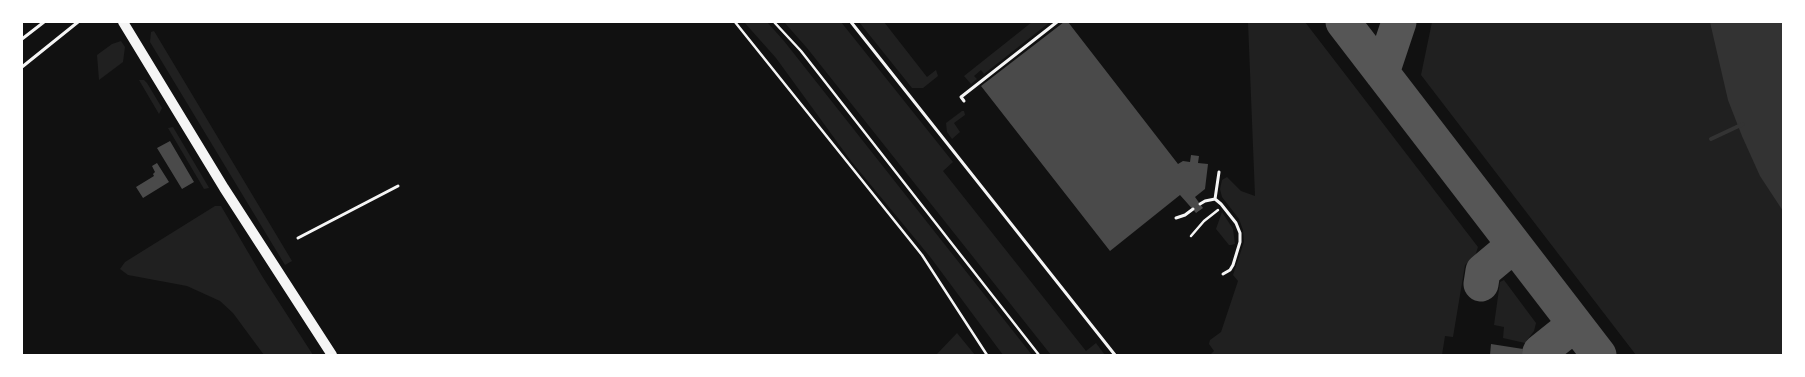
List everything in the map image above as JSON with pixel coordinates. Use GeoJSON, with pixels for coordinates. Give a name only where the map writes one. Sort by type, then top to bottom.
{"type":"FeatureCollection","features":[{"type":"Feature","properties":{"kind":"main road"},"geometry":{"type":"LineString","coordinates":[[124,22],[224,188],[332,355]]}},
{"type":"Feature","properties":{"kind":"lane"},"geometry":{"type":"LineString","coordinates":[[22,39],[44,22]]}},
{"type":"Feature","properties":{"kind":"lane"},"geometry":{"type":"LineString","coordinates":[[22,67],[78,22]]}},
{"type":"Feature","properties":{"kind":"lane"},"geometry":{"type":"LineString","coordinates":[[851,22],[1115,355]]}},
{"type":"Feature","properties":{"kind":"lane"},"geometry":{"type":"LineString","coordinates":[[964,101],[961,97],[1056,22]]}},
{"type":"Feature","properties":{"kind":"lane"},"geometry":{"type":"LineString","coordinates":[[1215,199],[1219,172]]}},
{"type":"Feature","properties":{"kind":"lane"},"geometry":{"type":"LineString","coordinates":[[298,238],[398,186]]}},
{"type":"Feature","properties":{"kind":"lane"},"geometry":{"type":"LineString","coordinates":[[1200,204],[1205,201],[1215,199]]}},
{"type":"Feature","properties":{"kind":"lane"},"geometry":{"type":"LineString","coordinates":[[1215,199],[1223,206],[1236,223],[1240,233],[1240,242],[1233,265],[1230,270],[1223,274]]}},
{"type":"Feature","properties":{"kind":"lane"},"geometry":{"type":"LineString","coordinates":[[1176,218],[1185,215],[1193,209]]}},
{"type":"Feature","properties":{"kind":"path"},"geometry":{"type":"LineString","coordinates":[[735,22],[922,255],[988,355]]}},
{"type":"Feature","properties":{"kind":"path"},"geometry":{"type":"LineString","coordinates":[[774,22],[801,51],[1039,355]]}},
{"type":"Feature","properties":{"kind":"path"},"geometry":{"type":"LineString","coordinates":[[1191,236],[1204,221],[1223,206]]}},
{"type":"Feature","properties":{"kind":"shaded area"},"geometry":{"type":"Polygon","coordinates":[[[744,22],[767,22],[784,41],[1032,355],[1003,355],[931,258],[851,161],[776,58],[744,22]]]}},
{"type":"Feature","properties":{"kind":"shaded area"},"geometry":{"type":"Polygon","coordinates":[[[784,22],[841,22],[953,162],[943,171],[1086,351],[1096,343],[1105,355],[1051,355],[807,48],[784,22]]]}},
{"type":"Feature","properties":{"kind":"shaded area"},"geometry":{"type":"Polygon","coordinates":[[[859,22],[884,22],[927,77],[936,70],[938,76],[923,88],[912,88],[859,22]]]}},
{"type":"Feature","properties":{"kind":"shaded area"},"geometry":{"type":"Polygon","coordinates":[[[1032,22],[1050,22],[984,74],[981,70],[974,76],[977,79],[971,84],[964,76],[1032,22]]]}},
{"type":"Feature","properties":{"kind":"shaded area"},"geometry":{"type":"Polygon","coordinates":[[[1248,22],[1305,22],[1478,247],[1475,256],[1465,265],[1453,337],[1445,336],[1442,355],[1210,355],[1214,351],[1209,344],[1210,340],[1221,332],[1238,281],[1233,275],[1244,242],[1243,230],[1239,219],[1222,197],[1220,189],[1222,180],[1227,177],[1241,191],[1255,196],[1248,22]]]}},
{"type":"Feature","properties":{"kind":"shaded area"},"geometry":{"type":"Polygon","coordinates":[[[1432,22],[1783,22],[1783,355],[1636,355],[1421,75],[1432,22]]]}},
{"type":"Feature","properties":{"kind":"shaded area"},"geometry":{"type":"Polygon","coordinates":[[[1710,22],[1783,22],[1783,211],[1760,176],[1728,100],[1710,22]]]}},
{"type":"Feature","properties":{"kind":"shaded area"},"geometry":{"type":"Polygon","coordinates":[[[154,31],[292,261],[285,265],[150,42],[151,32],[154,31]]]}},
{"type":"Feature","properties":{"kind":"shaded area"},"geometry":{"type":"Polygon","coordinates":[[[121,41],[125,47],[123,62],[99,80],[97,55],[112,44],[121,41]]]}},
{"type":"Feature","properties":{"kind":"shaded area"},"geometry":{"type":"Polygon","coordinates":[[[139,80],[144,80],[147,83],[162,108],[159,114],[139,80]]]}},
{"type":"Feature","properties":{"kind":"shaded area"},"geometry":{"type":"Polygon","coordinates":[[[964,111],[965,115],[954,123],[960,132],[952,139],[947,132],[946,123],[964,111]]]}},
{"type":"Feature","properties":{"kind":"shaded area"},"geometry":{"type":"Polygon","coordinates":[[[173,127],[209,188],[204,189],[168,128],[173,127]]]}},
{"type":"Feature","properties":{"kind":"shaded area"},"geometry":{"type":"Polygon","coordinates":[[[215,206],[221,206],[262,276],[313,355],[264,355],[233,313],[220,301],[187,286],[128,275],[120,269],[125,262],[215,206]]]}},
{"type":"Feature","properties":{"kind":"shaded area"},"geometry":{"type":"Polygon","coordinates":[[[1222,212],[1233,229],[1235,244],[1229,245],[1216,229],[1222,212]]]}},
{"type":"Feature","properties":{"kind":"shaded area"},"geometry":{"type":"Polygon","coordinates":[[[1504,280],[1536,323],[1534,331],[1525,343],[1503,338],[1504,327],[1494,325],[1500,282],[1504,280]]]}},
{"type":"Feature","properties":{"kind":"shaded area"},"geometry":{"type":"Polygon","coordinates":[[[957,333],[975,355],[936,355],[957,333]]]}},
{"type":"Feature","properties":{"kind":"building"},"geometry":{"type":"Polygon","coordinates":[[[1064,22],[1068,22],[1178,164],[1183,161],[1190,162],[1191,155],[1199,156],[1198,163],[1208,164],[1205,189],[1195,197],[1203,208],[1196,213],[1180,195],[1110,251],[981,86],[1064,22]]]}},
{"type":"Feature","properties":{"kind":"building"},"geometry":{"type":"Polygon","coordinates":[[[170,141],[194,182],[182,189],[157,148],[170,141]]]}},
{"type":"Feature","properties":{"kind":"building"},"geometry":{"type":"Polygon","coordinates":[[[157,163],[169,182],[143,198],[136,187],[154,176],[153,174],[155,172],[152,166],[157,163]]]}},
{"type":"Feature","properties":{"kind":"building"},"geometry":{"type":"Polygon","coordinates":[[[1491,344],[1523,349],[1522,355],[1490,355],[1491,344]]]}},
{"type":"Feature","properties":{"kind":"waterway"},"geometry":{"type":"LineString","coordinates":[[1711,139],[1743,124]]}},
{"type":"Feature","properties":{"kind":"taxiway"},"geometry":{"type":"LineString","coordinates":[[1343,22],[1599,355]]}},
{"type":"Feature","properties":{"kind":"taxiway"},"geometry":{"type":"LineString","coordinates":[[1382,73],[1399,22]]}},
{"type":"Feature","properties":{"kind":"taxiway"},"geometry":{"type":"LineString","coordinates":[[1481,284],[1483,271],[1514,245]]}},
{"type":"Feature","properties":{"kind":"taxiway"},"geometry":{"type":"LineString","coordinates":[[1539,355],[1540,352],[1575,324]]}}]}
